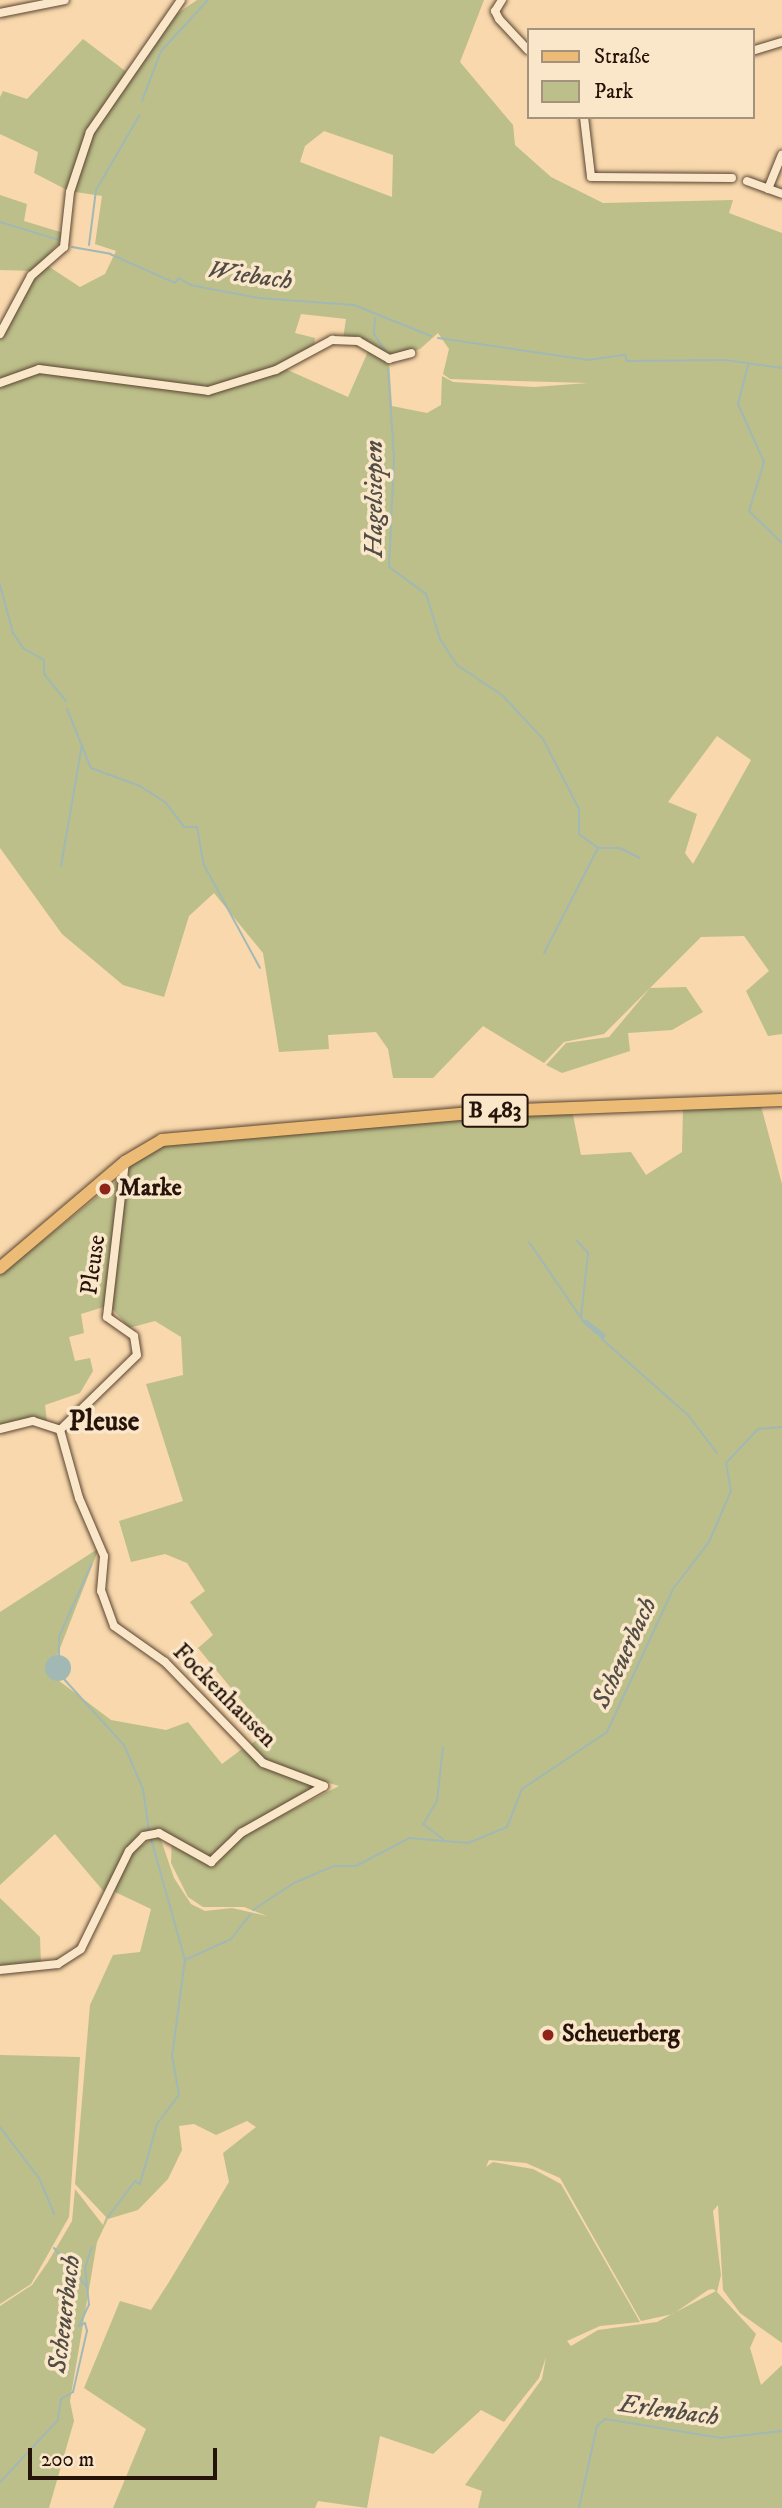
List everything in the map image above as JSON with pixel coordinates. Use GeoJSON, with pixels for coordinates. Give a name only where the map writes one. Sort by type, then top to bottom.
{"type":"FeatureCollection","features":[{"type":"Feature","properties":{"kind":"main road","name":"B 483"},"geometry":{"type":"LineString","coordinates":[[0,1268],[125,1161],[170,1139],[313,1124],[782,1100]]}},
{"type":"Feature","properties":{"kind":"street"},"geometry":{"type":"LineString","coordinates":[[0,13],[65,0]]}},
{"type":"Feature","properties":{"kind":"street"},"geometry":{"type":"LineString","coordinates":[[0,334],[31,276],[51,263],[66,242],[69,192],[90,132],[181,0]]}},
{"type":"Feature","properties":{"kind":"street"},"geometry":{"type":"LineString","coordinates":[[502,0],[495,11],[499,19],[526,48]]}},
{"type":"Feature","properties":{"kind":"street"},"geometry":{"type":"LineString","coordinates":[[754,50],[782,42]]}},
{"type":"Feature","properties":{"kind":"street"},"geometry":{"type":"LineString","coordinates":[[584,119],[590,177],[732,178]]}},
{"type":"Feature","properties":{"kind":"street"},"geometry":{"type":"LineString","coordinates":[[768,189],[782,155]]}},
{"type":"Feature","properties":{"kind":"street"},"geometry":{"type":"LineString","coordinates":[[747,181],[782,194]]}},
{"type":"Feature","properties":{"kind":"street"},"geometry":{"type":"LineString","coordinates":[[0,383],[39,369],[208,391],[276,370],[332,340],[358,341],[389,359],[411,353]]}},
{"type":"Feature","properties":{"kind":"street","name":"Pleuse"},"geometry":{"type":"LineString","coordinates":[[60,1430],[137,1355],[134,1336],[107,1317],[125,1161]]}},
{"type":"Feature","properties":{"kind":"street"},"geometry":{"type":"LineString","coordinates":[[0,1429],[33,1421],[60,1430]]}},
{"type":"Feature","properties":{"kind":"street","name":"Fockenhausen"},"geometry":{"type":"LineString","coordinates":[[0,1970],[69,1957],[81,1948],[139,1839],[163,1835],[211,1862],[241,1833],[324,1786],[263,1763],[165,1662],[114,1626],[101,1591],[104,1556],[79,1498],[60,1430]]}},
{"type":"Feature","properties":{"kind":"green space"},"geometry":{"type":"Polygon","coordinates":[[[197,0],[484,0],[460,62],[513,125],[515,145],[551,177],[603,203],[733,200],[729,213],[782,233],[782,1034],[768,1036],[746,991],[769,971],[744,936],[701,937],[604,1034],[564,1042],[544,1063],[483,1026],[433,1078],[393,1078],[388,1049],[376,1032],[328,1035],[329,1049],[279,1052],[263,953],[214,893],[189,916],[164,997],[123,985],[62,934],[0,848],[0,384],[38,368],[0,382],[0,337],[29,280],[48,266],[80,287],[105,274],[116,251],[95,244],[102,196],[69,191],[34,173],[38,152],[0,134],[0,97],[3,91],[27,99],[83,39],[128,73],[168,20],[197,0]],[[324,131],[305,146],[300,162],[392,197],[393,155],[324,131]],[[301,314],[295,333],[315,338],[314,347],[281,367],[348,397],[370,347],[343,339],[346,319],[301,314]],[[438,333],[420,349],[389,360],[392,406],[427,413],[441,405],[442,376],[453,382],[534,387],[588,383],[450,379],[443,374],[449,349],[438,333]],[[717,736],[668,802],[697,814],[685,853],[693,864],[751,760],[717,736]]]}},
{"type":"Feature","properties":{"kind":"green space"},"geometry":{"type":"Polygon","coordinates":[[[0,195],[27,204],[24,221],[67,234],[34,271],[0,270],[0,195]]]}},
{"type":"Feature","properties":{"kind":"green space"},"geometry":{"type":"Polygon","coordinates":[[[686,987],[703,1012],[672,1030],[628,1033],[630,1051],[562,1073],[546,1065],[566,1043],[609,1037],[650,988],[686,987]]]}},
{"type":"Feature","properties":{"kind":"green space"},"geometry":{"type":"Polygon","coordinates":[[[761,1106],[782,1184],[782,2343],[740,2313],[723,2290],[718,2205],[713,2211],[721,2275],[717,2292],[756,2334],[750,2348],[761,2385],[782,2365],[782,2508],[478,2508],[482,2491],[465,2485],[542,2379],[546,2357],[539,2378],[504,2422],[481,2410],[433,2454],[380,2436],[367,2508],[318,2501],[315,2508],[113,2508],[146,2429],[84,2388],[120,2301],[151,2310],[169,2282],[229,2182],[223,2153],[256,2127],[247,2121],[216,2135],[194,2124],[179,2126],[182,2150],[168,2179],[138,2210],[108,2219],[97,2242],[70,2401],[74,2421],[49,2508],[0,2508],[0,2306],[32,2285],[48,2262],[72,2221],[75,2189],[103,2225],[106,2217],[75,2184],[90,2005],[113,1955],[140,1952],[151,1909],[115,1892],[117,1876],[129,1854],[159,1834],[174,1878],[191,1904],[205,1911],[232,1908],[267,1916],[244,1907],[203,1907],[188,1897],[171,1863],[172,1837],[150,1831],[126,1851],[105,1893],[55,1834],[0,1885],[0,1612],[99,1548],[50,1674],[111,1720],[166,1730],[188,1722],[222,1764],[242,1749],[265,1767],[325,1786],[239,1832],[211,1858],[216,1864],[243,1835],[339,1786],[265,1764],[246,1747],[268,1733],[198,1648],[213,1635],[190,1602],[205,1591],[187,1563],[165,1554],[131,1562],[119,1521],[183,1501],[146,1384],[183,1375],[181,1337],[155,1321],[129,1328],[109,1305],[129,1165],[157,1147],[186,1142],[572,1110],[581,1155],[631,1152],[646,1175],[682,1152],[683,1108],[761,1106]],[[489,2160],[486,2167],[493,2162],[533,2169],[561,2184],[640,2322],[600,2326],[567,2341],[571,2346],[598,2330],[657,2322],[672,2314],[641,2321],[560,2178],[526,2163],[489,2160]],[[708,2290],[676,2312],[716,2291],[708,2290]]]}},
{"type":"Feature","properties":{"kind":"green space"},"geometry":{"type":"Polygon","coordinates":[[[124,1175],[107,1306],[81,1314],[84,1333],[69,1337],[75,1361],[90,1358],[93,1371],[80,1393],[45,1405],[47,1421],[0,1428],[0,1275],[124,1175]]]}},
{"type":"Feature","properties":{"kind":"green space"},"geometry":{"type":"Polygon","coordinates":[[[0,1898],[40,1937],[41,1966],[0,1969],[0,1898]]]}},
{"type":"Feature","properties":{"kind":"green space"},"geometry":{"type":"Polygon","coordinates":[[[0,2055],[80,2057],[69,2217],[31,2284],[0,2304],[0,2055]]]}},
{"type":"Feature","properties":{"kind":"water"},"geometry":{"type":"Polygon","coordinates":[[[586,1319],[606,1335],[603,1340],[582,1322],[586,1319]]]}},
{"type":"Feature","properties":{"kind":"water"},"geometry":{"type":"Polygon","coordinates":[[[58,1655],[67,1659],[71,1668],[67,1677],[58,1681],[49,1677],[45,1668],[49,1659],[58,1655]]]}},
{"type":"Feature","properties":{"kind":"waterway"},"geometry":{"type":"LineString","coordinates":[[142,101],[161,51],[208,0]]}},
{"type":"Feature","properties":{"kind":"waterway"},"geometry":{"type":"LineString","coordinates":[[89,245],[96,190],[139,116]]}},
{"type":"Feature","properties":{"kind":"waterway","name":"Wiebach"},"geometry":{"type":"LineString","coordinates":[[0,222],[59,240]]}},
{"type":"Feature","properties":{"kind":"waterway","name":"Wiebach"},"geometry":{"type":"LineString","coordinates":[[72,247],[110,254],[175,283],[179,278],[190,285],[259,298],[354,305],[431,336]]}},
{"type":"Feature","properties":{"kind":"waterway","name":"Hagelsiepen"},"geometry":{"type":"LineString","coordinates":[[375,318],[374,334],[385,351]]}},
{"type":"Feature","properties":{"kind":"waterway","name":"Wiebach"},"geometry":{"type":"LineString","coordinates":[[438,338],[588,360],[625,355],[627,361],[725,360],[782,368]]}},
{"type":"Feature","properties":{"kind":"waterway"},"geometry":{"type":"LineString","coordinates":[[748,365],[738,404],[764,462],[749,511],[782,543]]}},
{"type":"Feature","properties":{"kind":"waterway","name":"Hagelsiepen"},"geometry":{"type":"LineString","coordinates":[[388,369],[394,458],[389,567],[426,594],[440,639],[457,665],[502,695],[543,739],[579,809],[579,834],[598,848],[544,953]]}},
{"type":"Feature","properties":{"kind":"waterway"},"geometry":{"type":"LineString","coordinates":[[0,585],[13,633],[23,648],[44,660],[44,674],[66,701]]}},
{"type":"Feature","properties":{"kind":"waterway"},"geometry":{"type":"LineString","coordinates":[[67,709],[91,768],[140,786],[166,803],[184,827],[197,827],[204,865],[260,968]]}},
{"type":"Feature","properties":{"kind":"waterway"},"geometry":{"type":"LineString","coordinates":[[61,866],[82,745]]}},
{"type":"Feature","properties":{"kind":"waterway"},"geometry":{"type":"LineString","coordinates":[[598,848],[620,848],[640,858]]}},
{"type":"Feature","properties":{"kind":"waterway"},"geometry":{"type":"LineString","coordinates":[[576,1240],[588,1253],[581,1317]]}},
{"type":"Feature","properties":{"kind":"waterway"},"geometry":{"type":"LineString","coordinates":[[529,1242],[583,1321]]}},
{"type":"Feature","properties":{"kind":"waterway"},"geometry":{"type":"LineString","coordinates":[[602,1339],[688,1415],[717,1453]]}},
{"type":"Feature","properties":{"kind":"waterway","name":"Scheuerbach"},"geometry":{"type":"LineString","coordinates":[[253,1910],[294,1883],[334,1866],[356,1866],[409,1838],[468,1843],[507,1827],[522,1789],[607,1732],[673,1589],[709,1542],[731,1491],[726,1463],[758,1429],[782,1427]]}},
{"type":"Feature","properties":{"kind":"waterway"},"geometry":{"type":"LineString","coordinates":[[59,1655],[59,1637],[91,1565]]}},
{"type":"Feature","properties":{"kind":"waterway"},"geometry":{"type":"LineString","coordinates":[[63,1678],[124,1745],[143,1789],[149,1831]]}},
{"type":"Feature","properties":{"kind":"waterway"},"geometry":{"type":"LineString","coordinates":[[443,1747],[437,1801],[423,1824],[443,1839]]}},
{"type":"Feature","properties":{"kind":"waterway"},"geometry":{"type":"LineString","coordinates":[[151,1839],[185,1960]]}},
{"type":"Feature","properties":{"kind":"waterway","name":"Scheuerbach"},"geometry":{"type":"LineString","coordinates":[[108,2217],[135,2181],[140,2184],[157,2124],[179,2095],[172,2057],[185,1960],[231,1939],[250,1915]]}},
{"type":"Feature","properties":{"kind":"waterway"},"geometry":{"type":"LineString","coordinates":[[0,2127],[39,2178],[54,2214]]}},
{"type":"Feature","properties":{"kind":"waterway","name":"Scheuerbach"},"geometry":{"type":"LineString","coordinates":[[0,2482],[58,2420],[61,2399],[73,2392],[87,2331],[85,2323],[79,2326],[89,2305],[85,2268],[92,2247]]}},
{"type":"Feature","properties":{"kind":"waterway"},"geometry":{"type":"LineString","coordinates":[[54,2248],[87,2287]]}},
{"type":"Feature","properties":{"kind":"waterway","name":"Erlenbach"},"geometry":{"type":"LineString","coordinates":[[579,2508],[597,2426],[605,2419],[721,2438],[782,2431]]}},
{"type":"Feature","properties":{"kind":"place","name":"Marke"},"geometry":{"type":"Point","coordinates":[105,1189]}},
{"type":"Feature","properties":{"kind":"place","name":"Scheuerberg"},"geometry":{"type":"Point","coordinates":[548,2035]}},
{"type":"Feature","properties":{"kind":"district","name":"Pleuse"},"geometry":{"type":"Point","coordinates":[104,1422]}}]}
